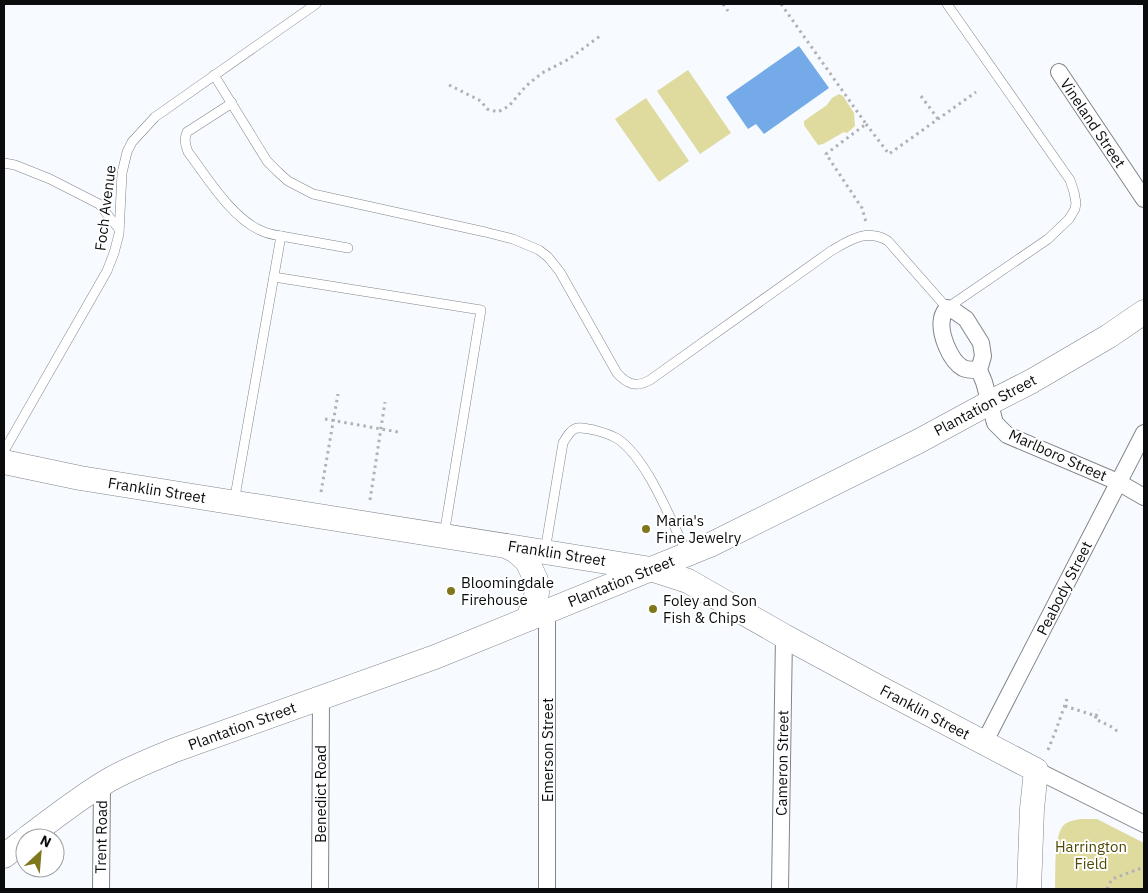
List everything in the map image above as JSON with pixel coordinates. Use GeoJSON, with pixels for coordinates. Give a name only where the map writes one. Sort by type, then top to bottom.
{"type":"FeatureCollection","features":[{"type":"Feature","properties":{"kind":"main road","name":"Plantation Street"},"geometry":{"type":"LineString","coordinates":[[40,828],[67,807],[102,784],[139,765],[435,657],[710,545],[919,441],[1032,381],[1082,352],[1144,312]]}},
{"type":"Feature","properties":{"kind":"main road","name":"Franklin Street"},"geometry":{"type":"LineString","coordinates":[[4,462],[80,478],[651,569],[688,581],[784,636],[984,743],[1041,761]]}},
{"type":"Feature","properties":{"kind":"main road"},"geometry":{"type":"LineString","coordinates":[[502,544],[516,551],[527,561],[536,580],[538,615]]}},
{"type":"Feature","properties":{"kind":"main road"},"geometry":{"type":"LineString","coordinates":[[1029,889],[1032,809],[1041,761]]}},
{"type":"Feature","properties":{"kind":"main road","name":"Plantation Street"},"geometry":{"type":"LineString","coordinates":[[4,856],[15,848]]}},
{"type":"Feature","properties":{"kind":"street","name":"Vineland Street"},"geometry":{"type":"LineString","coordinates":[[1059,72],[1144,199]]}},
{"type":"Feature","properties":{"kind":"street"},"geometry":{"type":"LineString","coordinates":[[947,308],[942,317],[943,339],[954,360],[964,368],[979,370]]}},
{"type":"Feature","properties":{"kind":"street","name":"Marlboro Street"},"geometry":{"type":"LineString","coordinates":[[947,308],[966,319],[981,343],[983,356],[979,370],[995,423],[1007,435],[1118,482],[1144,497]]}},
{"type":"Feature","properties":{"kind":"street","name":"Peabody Street"},"geometry":{"type":"LineString","coordinates":[[984,743],[1144,433]]}},
{"type":"Feature","properties":{"kind":"street","name":"Emerson Street"},"geometry":{"type":"LineString","coordinates":[[538,615],[547,889]]}},
{"type":"Feature","properties":{"kind":"street","name":"Cameron Street"},"geometry":{"type":"LineString","coordinates":[[780,889],[784,636]]}},
{"type":"Feature","properties":{"kind":"street","name":"Benedict Road"},"geometry":{"type":"LineString","coordinates":[[320,889],[321,698]]}},
{"type":"Feature","properties":{"kind":"street","name":"Franklin Street"},"geometry":{"type":"LineString","coordinates":[[1041,761],[1144,824]]}},
{"type":"Feature","properties":{"kind":"street","name":"Trent Road"},"geometry":{"type":"LineString","coordinates":[[100,889],[102,784]]}},
{"type":"Feature","properties":{"kind":"lane","name":"Foch Avenue"},"geometry":{"type":"LineString","coordinates":[[4,450],[108,271],[119,229],[122,173],[127,152],[132,142],[155,116],[316,4]]}},
{"type":"Feature","properties":{"kind":"lane"},"geometry":{"type":"LineString","coordinates":[[214,75],[267,161],[288,181],[314,194],[513,238],[539,250],[548,257],[560,272],[617,373],[623,380],[633,384],[642,384],[831,251],[852,239],[870,235],[880,236],[888,241],[947,308],[1048,239],[1069,220],[1076,203],[1070,180],[947,4]]}},
{"type":"Feature","properties":{"kind":"lane"},"geometry":{"type":"LineString","coordinates":[[232,103],[187,132],[185,137],[188,152],[231,208],[250,224],[262,231],[348,248]]}},
{"type":"Feature","properties":{"kind":"lane"},"geometry":{"type":"LineString","coordinates":[[4,163],[15,165],[50,179],[99,204],[119,229]]}},
{"type":"Feature","properties":{"kind":"lane"},"geometry":{"type":"LineString","coordinates":[[234,502],[281,236]]}},
{"type":"Feature","properties":{"kind":"lane"},"geometry":{"type":"LineString","coordinates":[[274,277],[480,310],[444,536]]}},
{"type":"Feature","properties":{"kind":"lane"},"geometry":{"type":"LineString","coordinates":[[545,552],[563,443],[570,431],[579,427],[603,432],[618,439],[633,453],[654,484],[688,554]]}},
{"type":"Feature","properties":{"kind":"path"},"geometry":{"type":"LineString","coordinates":[[723,4],[728,11]]}},
{"type":"Feature","properties":{"kind":"path"},"geometry":{"type":"LineString","coordinates":[[781,4],[889,154],[976,92]]}},
{"type":"Feature","properties":{"kind":"path"},"geometry":{"type":"LineString","coordinates":[[449,85],[481,101],[487,109],[498,112],[509,106],[526,86],[542,73],[569,59],[600,36]]}},
{"type":"Feature","properties":{"kind":"path"},"geometry":{"type":"LineString","coordinates":[[921,96],[938,119]]}},
{"type":"Feature","properties":{"kind":"path"},"geometry":{"type":"LineString","coordinates":[[866,124],[826,154],[862,208],[870,235]]}},
{"type":"Feature","properties":{"kind":"path"},"geometry":{"type":"LineString","coordinates":[[321,492],[338,394]]}},
{"type":"Feature","properties":{"kind":"path"},"geometry":{"type":"LineString","coordinates":[[370,500],[385,402]]}},
{"type":"Feature","properties":{"kind":"path"},"geometry":{"type":"LineString","coordinates":[[325,419],[398,432]]}},
{"type":"Feature","properties":{"kind":"path"},"geometry":{"type":"LineString","coordinates":[[1041,761],[1067,699]]}},
{"type":"Feature","properties":{"kind":"path"},"geometry":{"type":"LineString","coordinates":[[1065,706],[1096,716]]}},
{"type":"Feature","properties":{"kind":"path"},"geometry":{"type":"LineString","coordinates":[[1099,710],[1095,720],[1110,726],[1120,733]]}},
{"type":"Feature","properties":{"kind":"path"},"geometry":{"type":"LineString","coordinates":[[1107,889],[1112,879],[1144,867]]}},
{"type":"Feature","properties":{"kind":"green space"},"geometry":{"type":"Polygon","coordinates":[[[688,70],[731,133],[700,154],[657,91],[688,70]]]}},
{"type":"Feature","properties":{"kind":"green space"},"geometry":{"type":"Polygon","coordinates":[[[839,94],[843,96],[854,113],[855,126],[847,133],[844,132],[818,145],[804,125],[804,121],[839,94]]]}},
{"type":"Feature","properties":{"kind":"green space"},"geometry":{"type":"Polygon","coordinates":[[[646,98],[689,161],[659,182],[615,119],[646,98]]]}},
{"type":"Feature","properties":{"kind":"green space","name":"Harrington Field"},"geometry":{"type":"Polygon","coordinates":[[[1097,819],[1144,843],[1144,889],[1055,889],[1056,854],[1061,829],[1070,821],[1097,819]]]}},
{"type":"Feature","properties":{"kind":"water"},"geometry":{"type":"Polygon","coordinates":[[[799,46],[829,88],[764,134],[756,124],[748,129],[726,97],[799,46]]]}},
{"type":"Feature","properties":{"kind":"place","name":"Maria's Fine Jewelry"},"geometry":{"type":"Point","coordinates":[646,529]}},
{"type":"Feature","properties":{"kind":"place","name":"Bloomingdale Firehouse"},"geometry":{"type":"Point","coordinates":[451,591]}},
{"type":"Feature","properties":{"kind":"place","name":"Foley and Son Fish & Chips"},"geometry":{"type":"Point","coordinates":[653,609]}}]}
